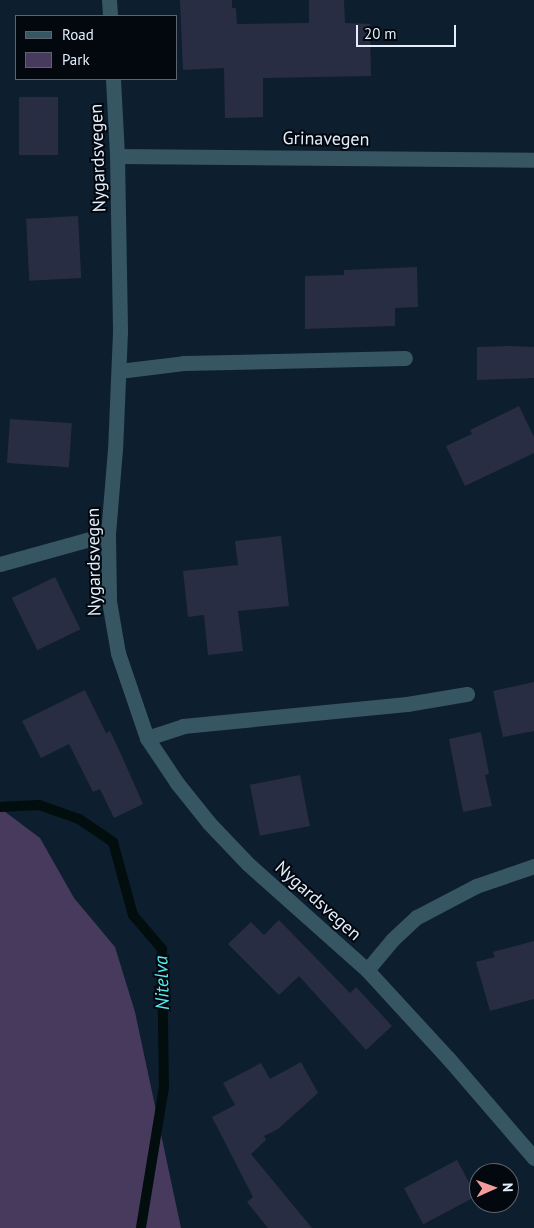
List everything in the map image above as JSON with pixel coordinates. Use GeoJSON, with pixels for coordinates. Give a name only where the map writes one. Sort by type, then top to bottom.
{"type":"FeatureCollection","features":[{"type":"Feature","properties":{"kind":"street"},"geometry":{"type":"LineString","coordinates":[[109,0],[110,15]]}},
{"type":"Feature","properties":{"kind":"street","name":"Nygardsvegen"},"geometry":{"type":"LineString","coordinates":[[113,80],[118,156],[119,371],[108,534],[109,601],[118,653],[147,738],[177,783],[209,823],[248,864],[367,970],[448,1058],[534,1158]]}},
{"type":"Feature","properties":{"kind":"street","name":"Grinavegen"},"geometry":{"type":"LineString","coordinates":[[118,156],[534,160]]}},
{"type":"Feature","properties":{"kind":"street"},"geometry":{"type":"LineString","coordinates":[[119,371],[184,363],[405,358]]}},
{"type":"Feature","properties":{"kind":"street"},"geometry":{"type":"LineString","coordinates":[[0,564],[108,534]]}},
{"type":"Feature","properties":{"kind":"street"},"geometry":{"type":"LineString","coordinates":[[147,738],[183,726],[407,704],[466,694]]}},
{"type":"Feature","properties":{"kind":"street"},"geometry":{"type":"LineString","coordinates":[[367,970],[393,939],[416,917],[476,886],[534,866]]}},
{"type":"Feature","properties":{"kind":"green space"},"geometry":{"type":"Polygon","coordinates":[[[0,808],[40,838],[74,898],[115,947],[135,1012],[181,1228],[0,1228],[0,808]]]}},
{"type":"Feature","properties":{"kind":"building"},"geometry":{"type":"Polygon","coordinates":[[[180,0],[232,0],[232,8],[236,8],[237,24],[309,23],[309,0],[344,0],[345,23],[370,24],[371,76],[263,78],[263,117],[225,118],[224,68],[183,70],[180,0]]]}},
{"type":"Feature","properties":{"kind":"building"},"geometry":{"type":"Polygon","coordinates":[[[19,97],[58,97],[58,155],[19,155],[19,97]]]}},
{"type":"Feature","properties":{"kind":"building"},"geometry":{"type":"Polygon","coordinates":[[[78,216],[81,278],[29,281],[26,219],[78,216]]]}},
{"type":"Feature","properties":{"kind":"building"},"geometry":{"type":"Polygon","coordinates":[[[417,267],[418,307],[395,308],[395,326],[305,329],[305,276],[344,275],[344,270],[417,267]]]}},
{"type":"Feature","properties":{"kind":"building"},"geometry":{"type":"Polygon","coordinates":[[[477,347],[534,347],[534,378],[477,380],[477,347]]]}},
{"type":"Feature","properties":{"kind":"building"},"geometry":{"type":"Polygon","coordinates":[[[519,406],[534,437],[534,453],[465,486],[446,446],[472,434],[470,430],[519,406]]]}},
{"type":"Feature","properties":{"kind":"building"},"geometry":{"type":"Polygon","coordinates":[[[10,419],[72,423],[69,467],[7,463],[10,419]]]}},
{"type":"Feature","properties":{"kind":"building"},"geometry":{"type":"Polygon","coordinates":[[[281,536],[289,606],[238,611],[243,651],[208,655],[204,615],[188,617],[183,571],[238,565],[235,541],[281,536]]]}},
{"type":"Feature","properties":{"kind":"building"},"geometry":{"type":"Polygon","coordinates":[[[55,577],[80,629],[37,650],[12,598],[55,577]]]}},
{"type":"Feature","properties":{"kind":"building"},"geometry":{"type":"Polygon","coordinates":[[[534,682],[534,731],[503,737],[493,691],[534,682]]]}},
{"type":"Feature","properties":{"kind":"building"},"geometry":{"type":"Polygon","coordinates":[[[85,690],[106,733],[110,731],[143,804],[114,818],[100,789],[93,792],[69,744],[41,758],[22,721],[85,690]]]}},
{"type":"Feature","properties":{"kind":"building"},"geometry":{"type":"Polygon","coordinates":[[[481,732],[489,774],[485,775],[492,806],[463,812],[449,739],[481,732]]]}},
{"type":"Feature","properties":{"kind":"building"},"geometry":{"type":"Polygon","coordinates":[[[300,775],[310,826],[260,836],[250,785],[300,775]]]}},
{"type":"Feature","properties":{"kind":"building"},"geometry":{"type":"Polygon","coordinates":[[[279,920],[350,993],[356,987],[392,1026],[366,1050],[299,976],[279,995],[228,944],[251,922],[264,935],[279,920]]]}},
{"type":"Feature","properties":{"kind":"building"},"geometry":{"type":"Polygon","coordinates":[[[534,941],[534,999],[490,1011],[476,962],[495,957],[493,952],[534,941]]]}},
{"type":"Feature","properties":{"kind":"building"},"geometry":{"type":"Polygon","coordinates":[[[301,1062],[318,1093],[278,1129],[264,1136],[266,1140],[251,1154],[312,1228],[268,1228],[247,1202],[253,1197],[212,1117],[235,1105],[223,1083],[261,1063],[270,1079],[301,1062]]]}},
{"type":"Feature","properties":{"kind":"building"},"geometry":{"type":"Polygon","coordinates":[[[457,1160],[469,1183],[469,1200],[423,1224],[404,1188],[457,1160]]]}},
{"type":"Feature","properties":{"kind":"waterway","name":"Nitelva"},"geometry":{"type":"LineString","coordinates":[[0,807],[39,805],[79,819],[113,842],[133,915],[162,949],[164,1087],[141,1228]]}}]}
